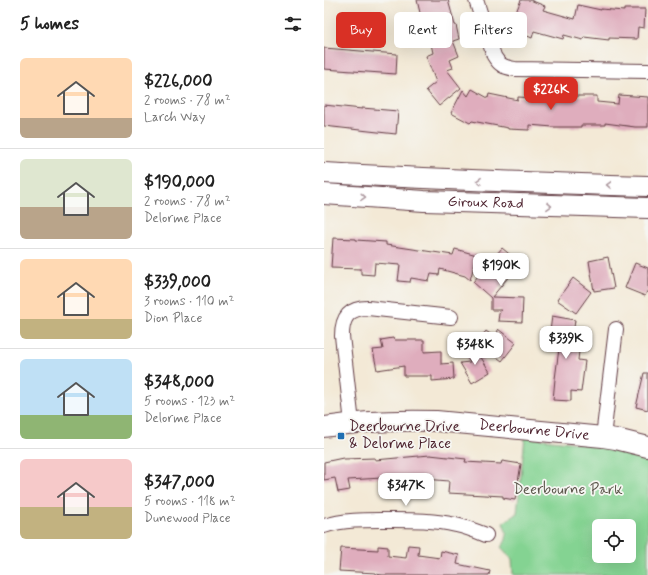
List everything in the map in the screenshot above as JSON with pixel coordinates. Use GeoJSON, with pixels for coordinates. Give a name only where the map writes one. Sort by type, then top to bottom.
{"type":"FeatureCollection","features":[{"type":"Feature","properties":{"kind":"main road","name":"Giroux Road"},"geometry":{"type":"LineString","coordinates":[[324,172],[432,179],[648,186]]}},
{"type":"Feature","properties":{"kind":"main road","name":"Giroux Road"},"geometry":{"type":"LineString","coordinates":[[324,194],[424,201],[648,208]]}},
{"type":"Feature","properties":{"kind":"main road","name":"Deerbourne Drive"},"geometry":{"type":"LineString","coordinates":[[324,427],[379,421],[429,421],[603,437],[648,447]]}},
{"type":"Feature","properties":{"kind":"street"},"geometry":{"type":"LineString","coordinates":[[476,0],[494,56],[503,66],[515,69],[648,71]]}},
{"type":"Feature","properties":{"kind":"street"},"geometry":{"type":"LineString","coordinates":[[352,423],[342,336],[343,325],[347,314],[355,310],[368,308],[451,317]]}},
{"type":"Feature","properties":{"kind":"street"},"geometry":{"type":"LineString","coordinates":[[603,437],[616,329]]}},
{"type":"Feature","properties":{"kind":"street"},"geometry":{"type":"LineString","coordinates":[[324,526],[351,521],[419,520],[457,525],[486,535]]}},
{"type":"Feature","properties":{"kind":"green space","name":"Deerbourne Park"},"geometry":{"type":"Polygon","coordinates":[[[525,437],[614,447],[648,455],[648,575],[513,575],[512,559],[501,547],[506,539],[506,530],[503,523],[517,513],[525,437]]]}},
{"type":"Feature","properties":{"kind":"building"},"geometry":{"type":"Polygon","coordinates":[[[417,0],[448,0],[451,12],[420,12],[417,0]]]}},
{"type":"Feature","properties":{"kind":"building"},"geometry":{"type":"Polygon","coordinates":[[[521,0],[530,0],[545,6],[543,10],[575,19],[578,5],[601,10],[624,11],[624,9],[645,9],[644,28],[638,27],[637,39],[609,38],[609,40],[584,37],[583,40],[564,35],[563,39],[534,31],[532,38],[527,36],[527,12],[516,12],[521,0]]]}},
{"type":"Feature","properties":{"kind":"building"},"geometry":{"type":"Polygon","coordinates":[[[452,14],[459,39],[453,41],[459,56],[450,60],[453,68],[447,70],[461,88],[439,106],[426,90],[436,82],[426,56],[433,53],[432,48],[452,48],[452,14]]]}},
{"type":"Feature","properties":{"kind":"building"},"geometry":{"type":"Polygon","coordinates":[[[324,48],[397,54],[396,74],[324,69],[324,48]]]}},
{"type":"Feature","properties":{"kind":"building"},"geometry":{"type":"Polygon","coordinates":[[[472,89],[488,98],[489,94],[518,100],[518,97],[535,98],[535,94],[559,96],[597,96],[597,102],[618,104],[619,95],[648,97],[648,127],[635,127],[605,123],[605,125],[581,125],[581,127],[529,125],[529,130],[508,129],[472,121],[470,123],[451,113],[463,90],[468,96],[472,89]]]}},
{"type":"Feature","properties":{"kind":"building"},"geometry":{"type":"Polygon","coordinates":[[[324,105],[398,111],[396,134],[324,126],[324,105]]]}},
{"type":"Feature","properties":{"kind":"building"},"geometry":{"type":"Polygon","coordinates":[[[333,238],[386,242],[386,245],[453,255],[455,249],[477,255],[470,280],[465,276],[440,269],[439,275],[431,274],[429,281],[411,278],[410,282],[398,281],[400,265],[375,263],[374,275],[361,274],[361,269],[331,268],[333,238]]]}},
{"type":"Feature","properties":{"kind":"building"},"geometry":{"type":"Polygon","coordinates":[[[502,248],[520,263],[492,297],[523,298],[522,322],[498,321],[501,310],[491,310],[491,298],[473,282],[502,248]]]}},
{"type":"Feature","properties":{"kind":"building"},"geometry":{"type":"Polygon","coordinates":[[[608,257],[614,288],[594,291],[589,261],[608,257]]]}},
{"type":"Feature","properties":{"kind":"building"},"geometry":{"type":"Polygon","coordinates":[[[635,263],[648,268],[648,289],[645,296],[625,288],[635,263]]]}},
{"type":"Feature","properties":{"kind":"building"},"geometry":{"type":"Polygon","coordinates":[[[573,278],[591,292],[576,313],[557,300],[573,278]]]}},
{"type":"Feature","properties":{"kind":"building"},"geometry":{"type":"Polygon","coordinates":[[[552,316],[575,320],[571,350],[579,351],[578,360],[585,361],[581,392],[571,391],[571,401],[553,400],[560,341],[549,339],[552,316]]]}},
{"type":"Feature","properties":{"kind":"building"},"geometry":{"type":"Polygon","coordinates":[[[498,329],[516,343],[502,361],[477,342],[486,331],[497,339],[498,329]]]}},
{"type":"Feature","properties":{"kind":"building"},"geometry":{"type":"Polygon","coordinates":[[[393,338],[394,340],[424,340],[424,352],[441,351],[441,364],[453,363],[454,379],[432,381],[432,376],[404,376],[404,366],[377,370],[373,350],[383,349],[381,340],[393,338]]]}},
{"type":"Feature","properties":{"kind":"building"},"geometry":{"type":"Polygon","coordinates":[[[474,346],[490,372],[472,383],[460,363],[470,362],[464,353],[474,346]]]}},
{"type":"Feature","properties":{"kind":"building"},"geometry":{"type":"Polygon","coordinates":[[[644,373],[648,373],[648,410],[636,407],[644,373]]]}},
{"type":"Feature","properties":{"kind":"building"},"geometry":{"type":"Polygon","coordinates":[[[430,455],[466,459],[465,462],[501,464],[502,461],[521,464],[515,500],[503,498],[503,496],[448,493],[449,481],[425,479],[426,491],[413,492],[413,480],[394,481],[395,489],[383,490],[382,478],[348,480],[350,490],[338,492],[335,478],[324,480],[324,462],[343,458],[375,458],[375,460],[430,455]]]}},
{"type":"Feature","properties":{"kind":"building"},"geometry":{"type":"Polygon","coordinates":[[[408,545],[419,546],[418,555],[440,558],[441,551],[459,555],[457,564],[490,571],[489,575],[383,575],[376,573],[339,571],[341,548],[378,550],[378,546],[388,547],[388,556],[406,558],[408,545]]]}},
{"type":"Feature","properties":{"kind":"place","name":"Deerbourne Drive & Delorme Place"},"geometry":{"type":"Point","coordinates":[341,436]}}]}
